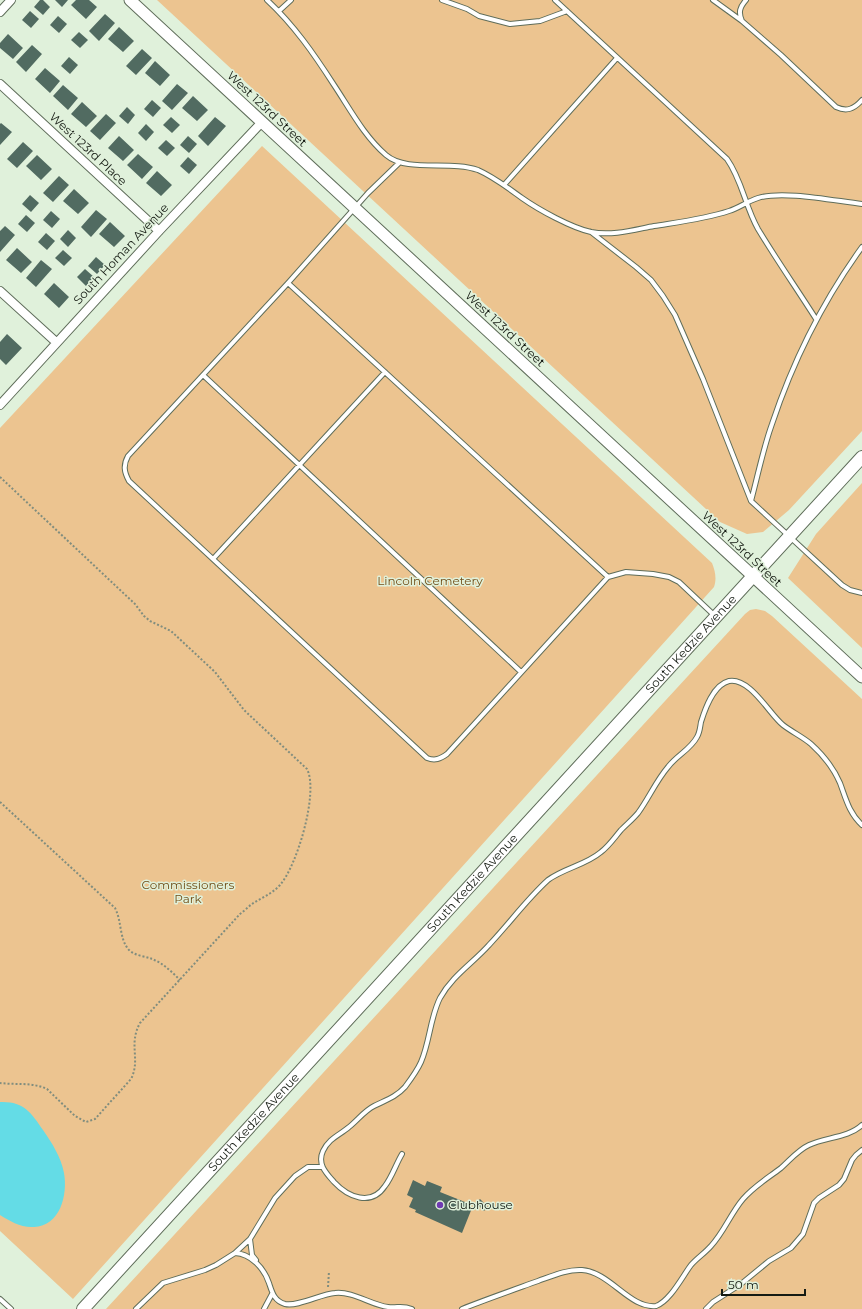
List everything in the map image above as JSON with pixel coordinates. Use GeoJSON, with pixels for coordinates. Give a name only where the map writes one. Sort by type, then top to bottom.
{"type":"FeatureCollection","features":[{"type":"Feature","properties":{"kind":"main road","name":"South Kedzie Avenue"},"geometry":{"type":"LineString","coordinates":[[83,1309],[788,536],[862,457]]}},
{"type":"Feature","properties":{"kind":"street"},"geometry":{"type":"LineString","coordinates":[[0,12],[11,0]]}},
{"type":"Feature","properties":{"kind":"street","name":"West 123rd Street"},"geometry":{"type":"LineString","coordinates":[[130,0],[862,677]]}},
{"type":"Feature","properties":{"kind":"street","name":"West 123rd Place"},"geometry":{"type":"LineString","coordinates":[[0,84],[159,231]]}},
{"type":"Feature","properties":{"kind":"street","name":"South Homan Avenue"},"geometry":{"type":"LineString","coordinates":[[0,405],[56,342],[262,122]]}},
{"type":"Feature","properties":{"kind":"street"},"geometry":{"type":"LineString","coordinates":[[0,291],[56,342]]}},
{"type":"Feature","properties":{"kind":"lane"},"geometry":{"type":"LineString","coordinates":[[267,0],[296,30],[312,51],[357,121],[373,143],[388,157],[399,162],[411,164],[464,166],[478,170],[504,185],[524,200],[569,224],[590,232],[609,234],[630,231],[727,212],[758,198],[773,195],[790,195],[862,204]]}},
{"type":"Feature","properties":{"kind":"lane"},"geometry":{"type":"LineString","coordinates":[[279,11],[291,0]]}},
{"type":"Feature","properties":{"kind":"lane"},"geometry":{"type":"LineString","coordinates":[[442,0],[467,9],[479,16],[510,24],[540,21],[567,11]]}},
{"type":"Feature","properties":{"kind":"lane"},"geometry":{"type":"LineString","coordinates":[[555,0],[727,159],[733,168],[758,229],[816,319]]}},
{"type":"Feature","properties":{"kind":"lane"},"geometry":{"type":"LineString","coordinates":[[713,0],[742,21],[781,55],[836,107],[843,110],[849,110],[855,107],[862,100]]}},
{"type":"Feature","properties":{"kind":"lane"},"geometry":{"type":"LineString","coordinates":[[742,21],[739,15],[740,9],[746,0]]}},
{"type":"Feature","properties":{"kind":"lane"},"geometry":{"type":"LineString","coordinates":[[504,185],[617,58]]}},
{"type":"Feature","properties":{"kind":"lane"},"geometry":{"type":"LineString","coordinates":[[399,162],[368,193],[288,283],[128,456],[124,468],[129,481],[421,752],[432,760],[437,760],[446,754],[608,577],[626,572],[634,572],[653,574],[669,578],[679,582],[716,616]]}},
{"type":"Feature","properties":{"kind":"lane"},"geometry":{"type":"LineString","coordinates":[[590,232],[641,271],[651,280],[664,296],[690,349],[750,501],[842,585],[850,590],[862,593]]}},
{"type":"Feature","properties":{"kind":"lane"},"geometry":{"type":"LineString","coordinates":[[750,501],[771,425],[786,386],[816,319],[862,247]]}},
{"type":"Feature","properties":{"kind":"lane"},"geometry":{"type":"LineString","coordinates":[[288,283],[608,577]]}},
{"type":"Feature","properties":{"kind":"lane"},"geometry":{"type":"LineString","coordinates":[[214,559],[385,372]]}},
{"type":"Feature","properties":{"kind":"lane"},"geometry":{"type":"LineString","coordinates":[[203,375],[521,672]]}},
{"type":"Feature","properties":{"kind":"lane"},"geometry":{"type":"LineString","coordinates":[[402,1154],[386,1186],[377,1195],[369,1197],[360,1198],[347,1194],[322,1167],[321,1156],[331,1139],[350,1127],[368,1110],[398,1094],[417,1070],[440,998],[453,980],[488,946],[548,880],[556,874],[600,853],[633,819],[667,768],[693,743],[697,737],[705,713],[715,691],[724,683],[730,681],[745,686],[765,703],[783,725],[820,753],[835,773],[849,809],[862,825]]}},
{"type":"Feature","properties":{"kind":"lane"},"geometry":{"type":"LineString","coordinates":[[462,1309],[517,1288],[576,1270],[584,1270],[600,1276],[634,1303],[649,1307],[656,1306],[667,1298],[693,1263],[711,1246],[743,1199],[753,1188],[781,1168],[798,1152],[807,1146],[818,1141],[853,1131],[862,1125]]}},
{"type":"Feature","properties":{"kind":"lane"},"geometry":{"type":"LineString","coordinates":[[706,1309],[713,1302],[741,1284],[759,1268],[791,1248],[803,1234],[814,1203],[839,1185],[844,1179],[852,1160],[862,1150]]}},
{"type":"Feature","properties":{"kind":"lane"},"geometry":{"type":"LineString","coordinates":[[136,1309],[163,1283],[205,1270],[235,1253],[250,1239],[275,1198],[295,1176],[308,1167],[322,1167]]}},
{"type":"Feature","properties":{"kind":"lane"},"geometry":{"type":"LineString","coordinates":[[250,1239],[252,1255],[269,1282],[272,1294],[280,1302],[285,1304],[293,1304],[336,1292],[345,1293],[389,1307],[405,1306],[412,1309]]}},
{"type":"Feature","properties":{"kind":"lane"},"geometry":{"type":"LineString","coordinates":[[235,1253],[242,1253],[258,1264]]}},
{"type":"Feature","properties":{"kind":"lane"},"geometry":{"type":"LineString","coordinates":[[264,1309],[272,1294]]}},
{"type":"Feature","properties":{"kind":"lane"},"geometry":{"type":"LineString","coordinates":[[0,1300],[11,1309]]}},
{"type":"Feature","properties":{"kind":"path"},"geometry":{"type":"LineString","coordinates":[[0,477],[135,604],[144,616],[153,623],[164,627],[171,632],[215,672],[244,710],[307,769],[310,786],[306,822],[300,844],[285,878],[279,886],[240,914],[140,1023],[134,1037],[134,1073],[131,1079],[95,1119],[86,1122],[81,1120],[47,1089],[42,1087],[36,1085],[0,1083]]}},
{"type":"Feature","properties":{"kind":"path"},"geometry":{"type":"LineString","coordinates":[[0,802],[115,908],[118,915],[121,932],[128,950],[161,963],[180,980]]}},
{"type":"Feature","properties":{"kind":"path"},"geometry":{"type":"LineString","coordinates":[[328,1294],[329,1271]]}},
{"type":"Feature","properties":{"kind":"green space"},"geometry":{"type":"Polygon","coordinates":[[[157,0],[862,0],[862,431],[789,510],[763,532],[747,534],[720,522],[157,0]]]}},
{"type":"Feature","properties":{"kind":"green space"},"geometry":{"type":"Polygon","coordinates":[[[262,146],[712,563],[715,575],[715,584],[714,587],[73,1299],[0,1231],[0,428],[262,146]]]}},
{"type":"Feature","properties":{"kind":"green space"},"geometry":{"type":"Polygon","coordinates":[[[862,483],[862,648],[788,578],[816,534],[862,483]]]}},
{"type":"Feature","properties":{"kind":"green space"},"geometry":{"type":"Polygon","coordinates":[[[756,609],[765,611],[772,616],[862,699],[862,1309],[106,1309],[745,614],[750,610],[756,609]]]}},
{"type":"Feature","properties":{"kind":"water"},"geometry":{"type":"Polygon","coordinates":[[[0,1102],[15,1103],[26,1109],[50,1140],[61,1161],[65,1182],[63,1199],[56,1215],[43,1225],[29,1227],[16,1224],[0,1215],[0,1102]]]}},
{"type":"Feature","properties":{"kind":"building"},"geometry":{"type":"Polygon","coordinates":[[[40,0],[43,0],[50,7],[43,15],[34,7],[40,0]]]}},
{"type":"Feature","properties":{"kind":"building"},"geometry":{"type":"Polygon","coordinates":[[[55,0],[68,0],[62,7],[55,0]]]}},
{"type":"Feature","properties":{"kind":"building"},"geometry":{"type":"Polygon","coordinates":[[[76,0],[89,0],[97,7],[86,19],[71,5],[76,0]]]}},
{"type":"Feature","properties":{"kind":"building"},"geometry":{"type":"Polygon","coordinates":[[[30,11],[39,19],[31,28],[22,20],[30,11]]]}},
{"type":"Feature","properties":{"kind":"building"},"geometry":{"type":"Polygon","coordinates":[[[105,14],[115,23],[99,41],[89,31],[105,14]]]}},
{"type":"Feature","properties":{"kind":"building"},"geometry":{"type":"Polygon","coordinates":[[[58,16],[67,24],[59,33],[50,25],[58,16]]]}},
{"type":"Feature","properties":{"kind":"building"},"geometry":{"type":"Polygon","coordinates":[[[119,27],[134,41],[123,52],[108,39],[119,27]]]}},
{"type":"Feature","properties":{"kind":"building"},"geometry":{"type":"Polygon","coordinates":[[[79,32],[88,40],[80,48],[71,40],[79,32]]]}},
{"type":"Feature","properties":{"kind":"building"},"geometry":{"type":"Polygon","coordinates":[[[8,34],[23,48],[13,59],[0,48],[0,43],[8,34]]]}},
{"type":"Feature","properties":{"kind":"building"},"geometry":{"type":"Polygon","coordinates":[[[32,45],[42,54],[26,72],[16,62],[32,45]]]}},
{"type":"Feature","properties":{"kind":"building"},"geometry":{"type":"Polygon","coordinates":[[[142,49],[152,58],[136,75],[126,66],[142,49]]]}},
{"type":"Feature","properties":{"kind":"building"},"geometry":{"type":"Polygon","coordinates":[[[69,57],[78,65],[70,74],[61,66],[69,57]]]}},
{"type":"Feature","properties":{"kind":"building"},"geometry":{"type":"Polygon","coordinates":[[[155,61],[170,75],[160,86],[145,73],[155,61]]]}},
{"type":"Feature","properties":{"kind":"building"},"geometry":{"type":"Polygon","coordinates":[[[45,68],[60,81],[50,93],[35,79],[45,68]]]}},
{"type":"Feature","properties":{"kind":"building"},"geometry":{"type":"Polygon","coordinates":[[[177,84],[188,93],[172,110],[162,101],[177,84]]]}},
{"type":"Feature","properties":{"kind":"building"},"geometry":{"type":"Polygon","coordinates":[[[63,85],[78,98],[68,110],[53,96],[63,85]]]}},
{"type":"Feature","properties":{"kind":"building"},"geometry":{"type":"Polygon","coordinates":[[[193,96],[208,110],[197,121],[182,108],[193,96]]]}},
{"type":"Feature","properties":{"kind":"building"},"geometry":{"type":"Polygon","coordinates":[[[152,100],[161,108],[153,117],[144,109],[152,100]]]}},
{"type":"Feature","properties":{"kind":"building"},"geometry":{"type":"Polygon","coordinates":[[[82,102],[97,116],[86,127],[71,114],[82,102]]]}},
{"type":"Feature","properties":{"kind":"building"},"geometry":{"type":"Polygon","coordinates":[[[127,107],[135,115],[128,124],[119,116],[127,107]]]}},
{"type":"Feature","properties":{"kind":"building"},"geometry":{"type":"Polygon","coordinates":[[[106,114],[116,123],[100,140],[90,131],[106,114]]]}},
{"type":"Feature","properties":{"kind":"building"},"geometry":{"type":"Polygon","coordinates":[[[171,117],[180,125],[172,133],[163,125],[171,117]]]}},
{"type":"Feature","properties":{"kind":"building"},"geometry":{"type":"Polygon","coordinates":[[[215,117],[226,126],[208,146],[198,136],[215,117]]]}},
{"type":"Feature","properties":{"kind":"building"},"geometry":{"type":"Polygon","coordinates":[[[1,123],[12,132],[0,145],[0,124],[1,123]]]}},
{"type":"Feature","properties":{"kind":"building"},"geometry":{"type":"Polygon","coordinates":[[[146,124],[154,132],[146,141],[138,133],[146,124]]]}},
{"type":"Feature","properties":{"kind":"building"},"geometry":{"type":"Polygon","coordinates":[[[119,136],[134,150],[123,161],[108,148],[119,136]]]}},
{"type":"Feature","properties":{"kind":"building"},"geometry":{"type":"Polygon","coordinates":[[[188,136],[197,144],[189,153],[180,145],[188,136]]]}},
{"type":"Feature","properties":{"kind":"building"},"geometry":{"type":"Polygon","coordinates":[[[166,140],[175,148],[167,156],[158,148],[166,140]]]}},
{"type":"Feature","properties":{"kind":"building"},"geometry":{"type":"Polygon","coordinates":[[[23,142],[33,151],[17,168],[7,159],[23,142]]]}},
{"type":"Feature","properties":{"kind":"building"},"geometry":{"type":"Polygon","coordinates":[[[138,154],[153,167],[142,179],[127,165],[138,154]]]}},
{"type":"Feature","properties":{"kind":"building"},"geometry":{"type":"Polygon","coordinates":[[[37,155],[52,169],[41,180],[26,166],[37,155]]]}},
{"type":"Feature","properties":{"kind":"building"},"geometry":{"type":"Polygon","coordinates":[[[188,157],[197,165],[189,174],[180,166],[188,157]]]}},
{"type":"Feature","properties":{"kind":"building"},"geometry":{"type":"Polygon","coordinates":[[[157,171],[172,185],[161,196],[146,183],[157,171]]]}},
{"type":"Feature","properties":{"kind":"building"},"geometry":{"type":"Polygon","coordinates":[[[59,176],[69,185],[53,202],[43,193],[59,176]]]}},
{"type":"Feature","properties":{"kind":"building"},"geometry":{"type":"Polygon","coordinates":[[[74,189],[89,203],[78,214],[63,201],[74,189]]]}},
{"type":"Feature","properties":{"kind":"building"},"geometry":{"type":"Polygon","coordinates":[[[30,195],[39,203],[31,212],[22,204],[30,195]]]}},
{"type":"Feature","properties":{"kind":"building"},"geometry":{"type":"Polygon","coordinates":[[[96,210],[107,219],[91,237],[81,227],[96,210]]]}},
{"type":"Feature","properties":{"kind":"building"},"geometry":{"type":"Polygon","coordinates":[[[51,211],[60,219],[52,228],[43,220],[51,211]]]}},
{"type":"Feature","properties":{"kind":"building"},"geometry":{"type":"Polygon","coordinates":[[[26,215],[35,223],[27,232],[18,224],[26,215]]]}},
{"type":"Feature","properties":{"kind":"building"},"geometry":{"type":"Polygon","coordinates":[[[110,222],[125,236],[114,247],[99,234],[110,222]]]}},
{"type":"Feature","properties":{"kind":"building"},"geometry":{"type":"Polygon","coordinates":[[[5,226],[15,235],[0,252],[0,231],[5,226]]]}},
{"type":"Feature","properties":{"kind":"building"},"geometry":{"type":"Polygon","coordinates":[[[68,230],[76,238],[68,247],[60,239],[68,230]]]}},
{"type":"Feature","properties":{"kind":"building"},"geometry":{"type":"Polygon","coordinates":[[[46,233],[55,241],[47,250],[38,242],[46,233]]]}},
{"type":"Feature","properties":{"kind":"building"},"geometry":{"type":"Polygon","coordinates":[[[17,248],[32,262],[21,273],[6,260],[17,248]]]}},
{"type":"Feature","properties":{"kind":"building"},"geometry":{"type":"Polygon","coordinates":[[[63,250],[72,258],[64,266],[55,258],[63,250]]]}},
{"type":"Feature","properties":{"kind":"building"},"geometry":{"type":"Polygon","coordinates":[[[96,257],[105,265],[97,274],[88,266],[96,257]]]}},
{"type":"Feature","properties":{"kind":"building"},"geometry":{"type":"Polygon","coordinates":[[[41,260],[52,269],[36,287],[26,278],[41,260]]]}},
{"type":"Feature","properties":{"kind":"building"},"geometry":{"type":"Polygon","coordinates":[[[85,269],[94,277],[86,286],[77,277],[85,269]]]}},
{"type":"Feature","properties":{"kind":"building"},"geometry":{"type":"Polygon","coordinates":[[[54,283],[69,297],[59,308],[44,294],[54,283]]]}},
{"type":"Feature","properties":{"kind":"building"},"geometry":{"type":"Polygon","coordinates":[[[7,334],[22,348],[6,365],[0,359],[0,342],[7,334]]]}},
{"type":"Feature","properties":{"kind":"building","name":"Clubhouse"},"geometry":{"type":"Polygon","coordinates":[[[413,1180],[425,1186],[427,1181],[442,1187],[440,1192],[470,1204],[469,1207],[472,1208],[462,1233],[415,1212],[416,1210],[409,1207],[413,1198],[407,1195],[413,1180]]]}},
{"type":"Feature","properties":{"kind":"building"},"geometry":{"type":"Polygon","coordinates":[[[480,1199],[488,1207],[484,1211],[476,1203],[480,1199]]]}},
{"type":"Feature","properties":{"kind":"place","name":"Clubhouse"},"geometry":{"type":"Point","coordinates":[440,1205]}},
{"type":"Feature","properties":{"kind":"park label","name":"Lincoln Cemetery"},"geometry":{"type":"Point","coordinates":[430,581]}},
{"type":"Feature","properties":{"kind":"park label","name":"Commissioners Park"},"geometry":{"type":"Point","coordinates":[188,892]}}]}
